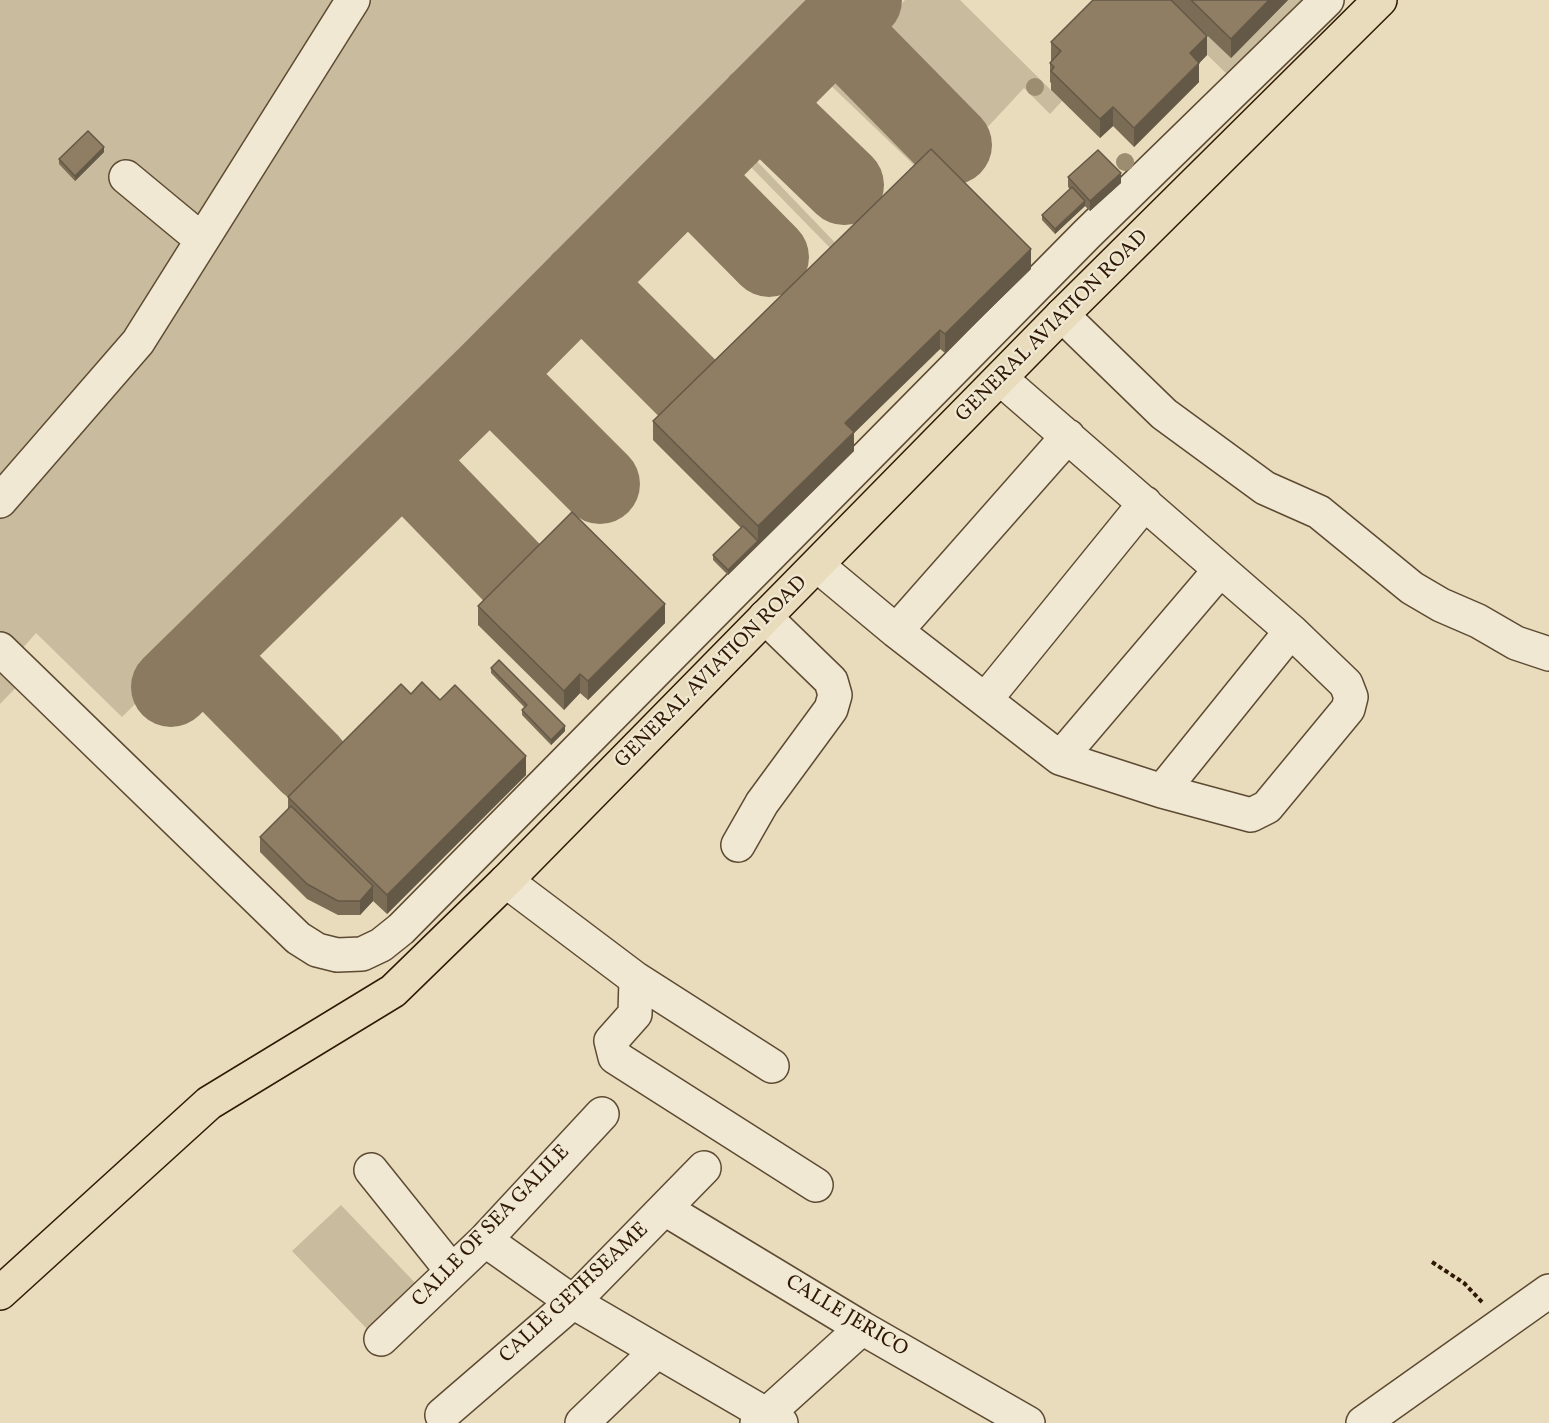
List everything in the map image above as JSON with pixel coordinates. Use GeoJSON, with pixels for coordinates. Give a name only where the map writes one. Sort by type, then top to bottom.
{"type":"FeatureCollection","features":[{"type":"Feature","properties":{"kind":"main road","name":"GENERAL AVIATION ROAD"},"geometry":{"type":"LineString","coordinates":[[0,1293],[209,1102],[393,991],[506,881],[818,566],[1062,315],[1380,0]]}},
{"type":"Feature","properties":{"kind":"street"},"geometry":{"type":"LineString","coordinates":[[0,501],[138,342],[353,0]]}},
{"type":"Feature","properties":{"kind":"street"},"geometry":{"type":"LineString","coordinates":[[0,649],[298,938],[317,950],[338,955],[362,954],[401,930],[1079,242],[1328,0]]}},
{"type":"Feature","properties":{"kind":"street"},"geometry":{"type":"LineString","coordinates":[[126,177],[202,240]]}},
{"type":"Feature","properties":{"kind":"street"},"geometry":{"type":"LineString","coordinates":[[1062,315],[1164,414],[1264,488],[1319,513],[1412,588],[1441,605],[1478,621],[1516,643],[1549,654]]}},
{"type":"Feature","properties":{"kind":"street"},"geometry":{"type":"LineString","coordinates":[[818,566],[896,631],[1060,758],[1162,791],[1251,815],[1268,807],[1348,710],[1351,697],[1346,684],[1291,631],[1001,379]]}},
{"type":"Feature","properties":{"kind":"street"},"geometry":{"type":"LineString","coordinates":[[896,631],[1068,436]]}},
{"type":"Feature","properties":{"kind":"street"},"geometry":{"type":"LineString","coordinates":[[985,700],[1145,503]]}},
{"type":"Feature","properties":{"kind":"street"},"geometry":{"type":"LineString","coordinates":[[1060,758],[1221,570]]}},
{"type":"Feature","properties":{"kind":"street"},"geometry":{"type":"LineString","coordinates":[[738,845],[762,803],[831,710],[835,695],[831,681],[765,617]]}},
{"type":"Feature","properties":{"kind":"street"},"geometry":{"type":"LineString","coordinates":[[1162,791],[1291,631]]}},
{"type":"Feature","properties":{"kind":"street"},"geometry":{"type":"LineString","coordinates":[[506,881],[636,979],[772,1066]]}},
{"type":"Feature","properties":{"kind":"street"},"geometry":{"type":"LineString","coordinates":[[636,979],[635,1014],[611,1041],[615,1057],[816,1185]]}},
{"type":"Feature","properties":{"kind":"street","name":"CALLE OF SEA GALILE"},"geometry":{"type":"LineString","coordinates":[[381,1339],[485,1240],[602,1114]]}},
{"type":"Feature","properties":{"kind":"street","name":"CALLE GETHSEAME"},"geometry":{"type":"LineString","coordinates":[[442,1415],[573,1302],[704,1168]]}},
{"type":"Feature","properties":{"kind":"street"},"geometry":{"type":"LineString","coordinates":[[371,1170],[452,1271]]}},
{"type":"Feature","properties":{"kind":"street","name":"CALLE JERICO"},"geometry":{"type":"LineString","coordinates":[[665,1209],[862,1328],[1028,1423]]}},
{"type":"Feature","properties":{"kind":"street"},"geometry":{"type":"LineString","coordinates":[[485,1240],[573,1302],[768,1420],[862,1328]]}},
{"type":"Feature","properties":{"kind":"street"},"geometry":{"type":"LineString","coordinates":[[1363,1423],[1549,1291]]}},
{"type":"Feature","properties":{"kind":"street"},"geometry":{"type":"LineString","coordinates":[[582,1423],[657,1351]]}},
{"type":"Feature","properties":{"kind":"path"},"geometry":{"type":"LineString","coordinates":[[1432,1262],[1464,1283],[1502,1325]]}},
{"type":"Feature","properties":{"kind":"shaded area"},"geometry":{"type":"Polygon","coordinates":[[[0,0],[840,0],[122,717],[36,633],[21,650],[37,666],[0,704],[0,0]]]}},
{"type":"Feature","properties":{"kind":"shaded area"},"geometry":{"type":"Polygon","coordinates":[[[905,0],[960,0],[1062,101],[1050,114],[1024,88],[983,132],[979,127],[964,141],[864,42],[905,0]]]}},
{"type":"Feature","properties":{"kind":"shaded area"},"geometry":{"type":"Polygon","coordinates":[[[1151,0],[1304,0],[1229,76],[1151,0]]]}},
{"type":"Feature","properties":{"kind":"shaded area"},"geometry":{"type":"Polygon","coordinates":[[[847,56],[914,122],[916,167],[825,80],[847,56]]]}},
{"type":"Feature","properties":{"kind":"shaded area"},"geometry":{"type":"Polygon","coordinates":[[[750,154],[844,252],[839,257],[744,160],[750,154]]]}},
{"type":"Feature","properties":{"kind":"shaded area"},"geometry":{"type":"Polygon","coordinates":[[[341,1205],[419,1287],[370,1332],[292,1251],[341,1205]]]}},
{"type":"Feature","properties":{"kind":"building"},"geometry":{"type":"Polygon","coordinates":[[[1093,0],[1171,0],[1207,36],[1190,53],[1199,63],[1134,128],[1113,107],[1100,119],[1051,71],[1054,67],[1050,63],[1061,51],[1051,42],[1093,0]]]}},
{"type":"Feature","properties":{"kind":"building"},"geometry":{"type":"Polygon","coordinates":[[[1191,0],[1269,0],[1231,39],[1191,0]]]}},
{"type":"Feature","properties":{"kind":"building"},"geometry":{"type":"Polygon","coordinates":[[[88,131],[104,147],[75,176],[59,159],[88,131]]]}},
{"type":"Feature","properties":{"kind":"building"},"geometry":{"type":"Polygon","coordinates":[[[931,149],[1031,249],[945,334],[940,330],[845,423],[854,432],[758,526],[653,421],[931,149]]]}},
{"type":"Feature","properties":{"kind":"building"},"geometry":{"type":"Polygon","coordinates":[[[1098,150],[1121,173],[1090,201],[1068,177],[1098,150]]]}},
{"type":"Feature","properties":{"kind":"building"},"geometry":{"type":"Polygon","coordinates":[[[1072,187],[1085,201],[1055,229],[1042,215],[1072,187]]]}},
{"type":"Feature","properties":{"kind":"building"},"geometry":{"type":"Polygon","coordinates":[[[572,512],[665,604],[588,681],[580,674],[564,691],[478,606],[572,512]]]}},
{"type":"Feature","properties":{"kind":"building"},"geometry":{"type":"Polygon","coordinates":[[[743,526],[758,541],[728,570],[713,555],[743,526]]]}},
{"type":"Feature","properties":{"kind":"building"},"geometry":{"type":"Polygon","coordinates":[[[499,660],[565,726],[551,740],[522,710],[527,705],[491,668],[499,660]]]}},
{"type":"Feature","properties":{"kind":"building"},"geometry":{"type":"Polygon","coordinates":[[[422,682],[440,700],[455,685],[526,756],[387,895],[288,797],[401,684],[411,694],[422,682]]]}},
{"type":"Feature","properties":{"kind":"building"},"geometry":{"type":"Polygon","coordinates":[[[291,806],[373,886],[360,901],[338,901],[307,884],[260,837],[291,806]]]}},
{"type":"Feature","properties":{"kind":"taxiway"},"geometry":{"type":"LineString","coordinates":[[171,687],[490,374],[862,0]]}},
{"type":"Feature","properties":{"kind":"taxiway"},"geometry":{"type":"LineString","coordinates":[[836,27],[952,145]]}},
{"type":"Feature","properties":{"kind":"taxiway"},"geometry":{"type":"LineString","coordinates":[[759,103],[844,185]]}},
{"type":"Feature","properties":{"kind":"taxiway"},"geometry":{"type":"LineString","coordinates":[[688,175],[769,257]]}},
{"type":"Feature","properties":{"kind":"taxiway"},"geometry":{"type":"LineString","coordinates":[[581,282],[693,394]]}},
{"type":"Feature","properties":{"kind":"taxiway"},"geometry":{"type":"LineString","coordinates":[[490,374],[600,484]]}},
{"type":"Feature","properties":{"kind":"taxiway"},"geometry":{"type":"LineString","coordinates":[[403,460],[518,579]]}},
{"type":"Feature","properties":{"kind":"taxiway"},"geometry":{"type":"LineString","coordinates":[[204,656],[310,764]]}}]}
